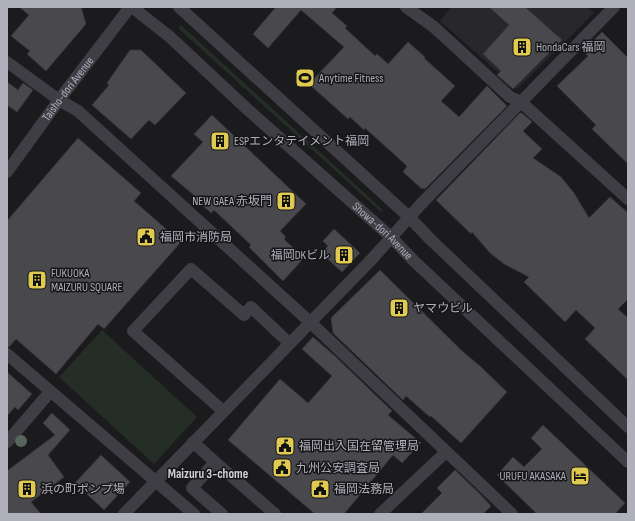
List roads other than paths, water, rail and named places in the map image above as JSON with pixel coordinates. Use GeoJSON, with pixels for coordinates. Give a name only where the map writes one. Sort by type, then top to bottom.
{"type":"FeatureCollection","features":[{"type":"Feature","properties":{"kind":"street","name":"Taisho-dori Avenue"},"geometry":{"type":"LineString","coordinates":[[7,172],[59,100],[131,7]]}},
{"type":"Feature","properties":{"kind":"street","name":"Showa-dori Avenue"},"geometry":{"type":"LineString","coordinates":[[131,7],[170,38],[391,237],[414,261],[628,462]]}},
{"type":"Feature","properties":{"kind":"street"},"geometry":{"type":"LineString","coordinates":[[179,7],[409,217],[431,240],[628,427]]}},
{"type":"Feature","properties":{"kind":"street"},"geometry":{"type":"LineString","coordinates":[[406,7],[434,27],[510,97],[522,102],[628,199]]}},
{"type":"Feature","properties":{"kind":"street"},"geometry":{"type":"LineString","coordinates":[[124,514],[372,259],[409,217],[614,7]]}},
{"type":"Feature","properties":{"kind":"street"},"geometry":{"type":"LineString","coordinates":[[7,62],[59,100],[78,111],[310,322],[512,514]]}},
{"type":"Feature","properties":{"kind":"street"},"geometry":{"type":"LineString","coordinates":[[223,411],[133,331],[191,269],[244,314],[251,307],[289,343]]}},
{"type":"Feature","properties":{"kind":"street"},"geometry":{"type":"LineString","coordinates":[[7,354],[194,514]]}},
{"type":"Feature","properties":{"kind":"street"},"geometry":{"type":"LineString","coordinates":[[7,442],[50,392]]}},
{"type":"Feature","properties":{"kind":"street"},"geometry":{"type":"LineString","coordinates":[[193,442],[275,514]]}},
{"type":"Feature","properties":{"kind":"street"},"geometry":{"type":"LineString","coordinates":[[380,514],[446,452]]}},
{"type":"Feature","properties":{"kind":"street"},"geometry":{"type":"LineString","coordinates":[[215,462],[192,488],[222,514]]}},
{"type":"Feature","properties":{"kind":"place","name":"HondaCars 福岡"},"geometry":{"type":"Point","coordinates":[522,47]}},
{"type":"Feature","properties":{"kind":"place","name":"Anytime Fitness"},"geometry":{"type":"Point","coordinates":[305,78]}},
{"type":"Feature","properties":{"kind":"place","name":"ESPエンタテイメント福岡"},"geometry":{"type":"Point","coordinates":[220,141]}},
{"type":"Feature","properties":{"kind":"place","name":"NEW GAEA 赤坂門"},"geometry":{"type":"Point","coordinates":[286,201]}},
{"type":"Feature","properties":{"kind":"place","name":"福岡市消防局"},"geometry":{"type":"Point","coordinates":[146,237]}},
{"type":"Feature","properties":{"kind":"place","name":"福岡DKビル"},"geometry":{"type":"Point","coordinates":[344,255]}},
{"type":"Feature","properties":{"kind":"place","name":"FUKUOKA MAIZURU SQUARE"},"geometry":{"type":"Point","coordinates":[37,280]}},
{"type":"Feature","properties":{"kind":"place","name":"ヤマウビル"},"geometry":{"type":"Point","coordinates":[399,308]}},
{"type":"Feature","properties":{"kind":"place","name":"福岡出入国在留管理局"},"geometry":{"type":"Point","coordinates":[285,446]}},
{"type":"Feature","properties":{"kind":"place","name":"九州公安調査局"},"geometry":{"type":"Point","coordinates":[282,468]}},
{"type":"Feature","properties":{"kind":"place","name":"URUFU AKASAKA"},"geometry":{"type":"Point","coordinates":[580,476]}},
{"type":"Feature","properties":{"kind":"place","name":"浜の町ポンプ場"},"geometry":{"type":"Point","coordinates":[27,489]}},
{"type":"Feature","properties":{"kind":"place","name":"福岡法務局"},"geometry":{"type":"Point","coordinates":[320,489]}},
{"type":"Feature","properties":{"kind":"district","name":"Maizuru 3-chome"},"geometry":{"type":"Point","coordinates":[208,474]}}]}
